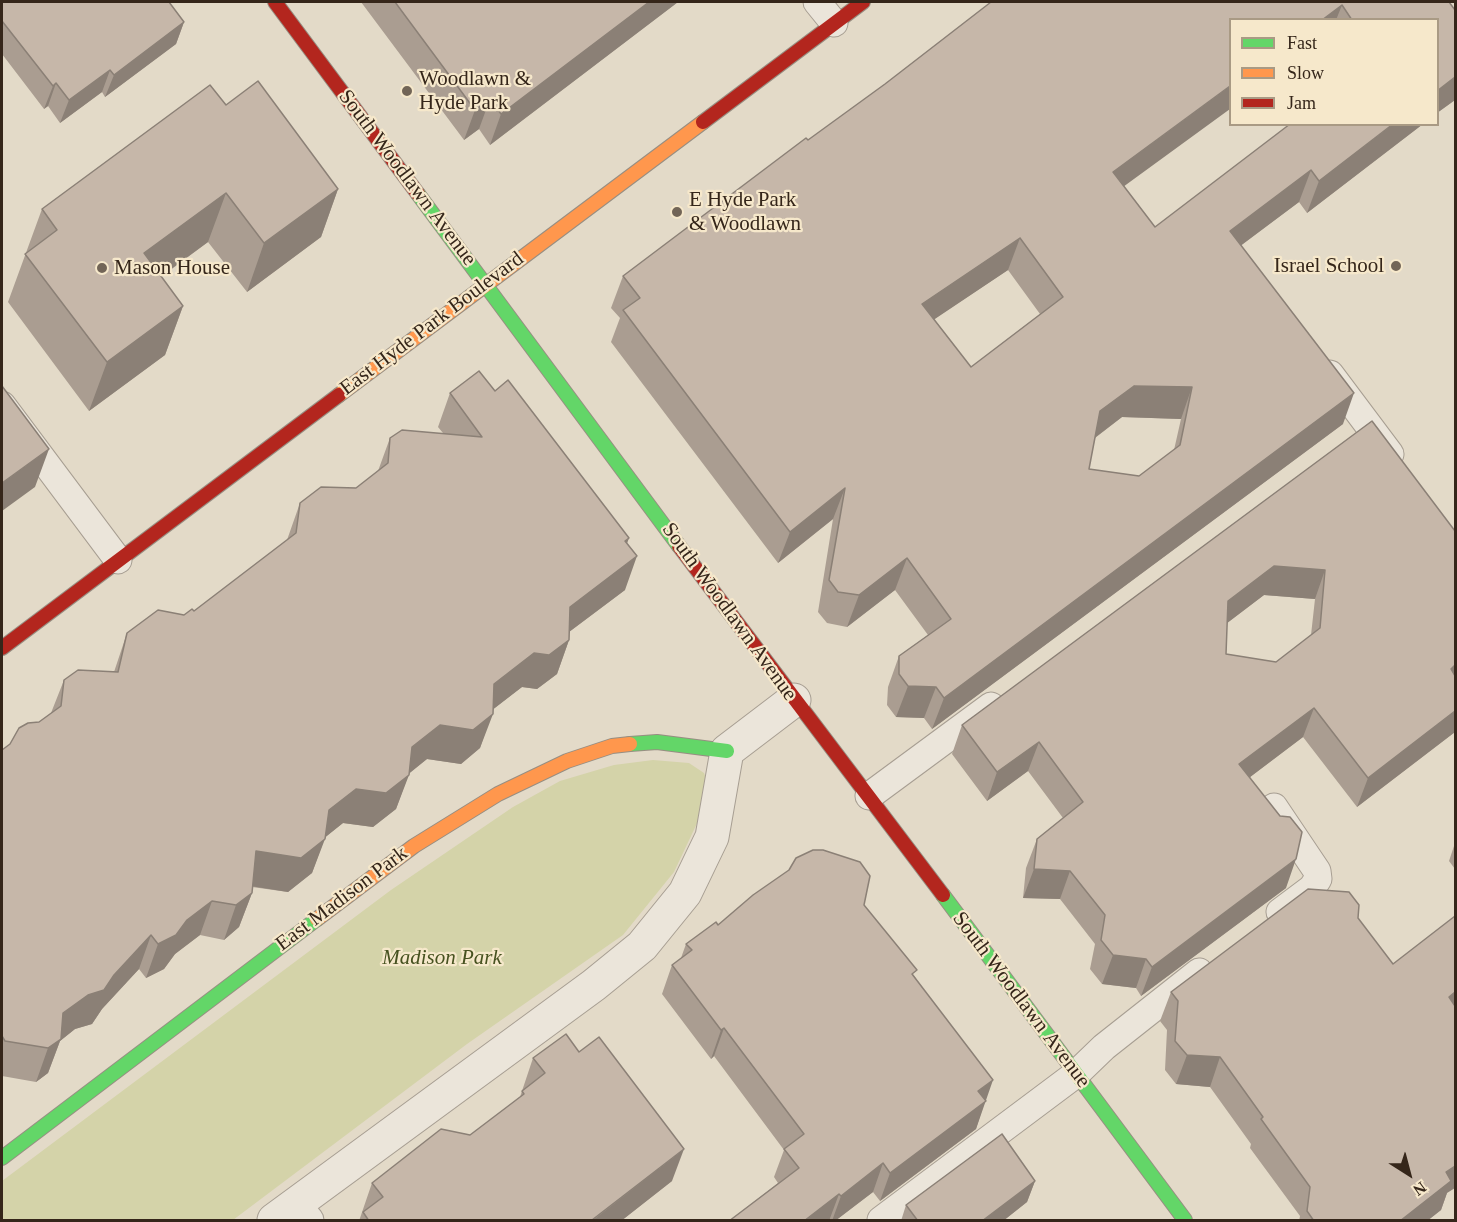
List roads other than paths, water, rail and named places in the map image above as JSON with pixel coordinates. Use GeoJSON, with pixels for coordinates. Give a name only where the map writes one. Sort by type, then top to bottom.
{"type":"FeatureCollection","features":[{"type":"Feature","properties":{"kind":"street","name":"South Woodlawn Avenue"},"geometry":{"type":"LineString","coordinates":[[275,2],[1185,1221]]}},
{"type":"Feature","properties":{"kind":"street","name":"East Hyde Park Boulevard"},"geometry":{"type":"LineString","coordinates":[[2,648],[863,2]]}},
{"type":"Feature","properties":{"kind":"street"},"geometry":{"type":"LineString","coordinates":[[294,1215],[642,946],[686,893],[712,837],[727,751],[794,700]]}},
{"type":"Feature","properties":{"kind":"street","name":"East Madison Park"},"geometry":{"type":"LineString","coordinates":[[2,1158],[414,846],[498,794],[567,761],[612,746],[657,742],[727,751]]}},
{"type":"Feature","properties":{"kind":"lane"},"geometry":{"type":"LineString","coordinates":[[817,2],[834,23]]}},
{"type":"Feature","properties":{"kind":"lane"},"geometry":{"type":"LineString","coordinates":[[1318,359],[1358,432],[1401,470]]}},
{"type":"Feature","properties":{"kind":"lane"},"geometry":{"type":"LineString","coordinates":[[2,405],[118,560]]}},
{"type":"Feature","properties":{"kind":"lane"},"geometry":{"type":"LineString","coordinates":[[868,796],[1007,694]]}},
{"type":"Feature","properties":{"kind":"lane"},"geometry":{"type":"LineString","coordinates":[[1257,930],[1312,888],[1318,879],[1317,871],[1274,807]]}},
{"type":"Feature","properties":{"kind":"lane"},"geometry":{"type":"LineString","coordinates":[[881,1221],[1076,1074],[1104,1047],[1155,1005],[1220,957]]}},
{"type":"Feature","properties":{"kind":"place","name":"Woodlawn & Hyde Park"},"geometry":{"type":"Point","coordinates":[407,91]}},
{"type":"Feature","properties":{"kind":"place","name":"E Hyde Park & Woodlawn"},"geometry":{"type":"Point","coordinates":[677,212]}},
{"type":"Feature","properties":{"kind":"place","name":"Israel School"},"geometry":{"type":"Point","coordinates":[1396,266]}},
{"type":"Feature","properties":{"kind":"place","name":"Mason House"},"geometry":{"type":"Point","coordinates":[102,268]}},
{"type":"Feature","properties":{"kind":"park label","name":"Madison Park"},"geometry":{"type":"Point","coordinates":[442,958]}}]}
